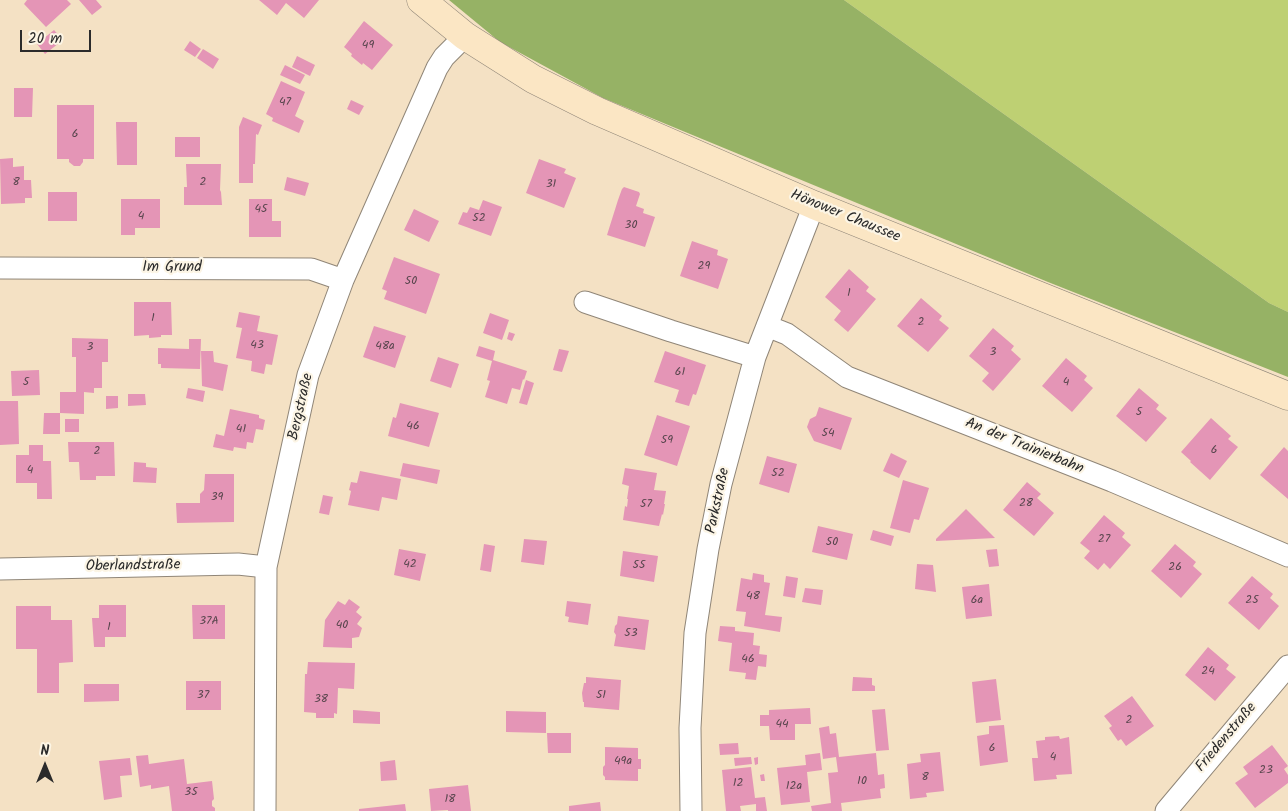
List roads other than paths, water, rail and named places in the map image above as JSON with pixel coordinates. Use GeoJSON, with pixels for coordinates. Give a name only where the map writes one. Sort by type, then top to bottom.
{"type":"FeatureCollection","features":[{"type":"Feature","properties":{"kind":"main road","name":"Hönower Chaussee"},"geometry":{"type":"LineString","coordinates":[[421,0],[465,36],[533,78],[597,112],[814,205],[1288,396]]}},
{"type":"Feature","properties":{"kind":"street","name":"Bergstraße"},"geometry":{"type":"LineString","coordinates":[[265,811],[266,567],[308,375],[342,280],[437,68],[444,57],[465,36]]}},
{"type":"Feature","properties":{"kind":"street","name":"Parkstraße"},"geometry":{"type":"LineString","coordinates":[[691,811],[690,728],[696,617],[721,484],[755,357],[814,205]]}},
{"type":"Feature","properties":{"kind":"street","name":"Im Grund"},"geometry":{"type":"LineString","coordinates":[[0,268],[311,269],[342,280]]}},
{"type":"Feature","properties":{"kind":"street"},"geometry":{"type":"LineString","coordinates":[[585,302],[755,357]]}},
{"type":"Feature","properties":{"kind":"street","name":"An der Trainierbahn"},"geometry":{"type":"LineString","coordinates":[[767,326],[787,334],[848,377],[1112,481],[1288,556]]}},
{"type":"Feature","properties":{"kind":"street","name":"Oberlandstraße"},"geometry":{"type":"LineString","coordinates":[[0,569],[238,564],[266,567]]}},
{"type":"Feature","properties":{"kind":"street","name":"Friedenstraße"},"geometry":{"type":"LineString","coordinates":[[1166,811],[1288,666]]}}]}
